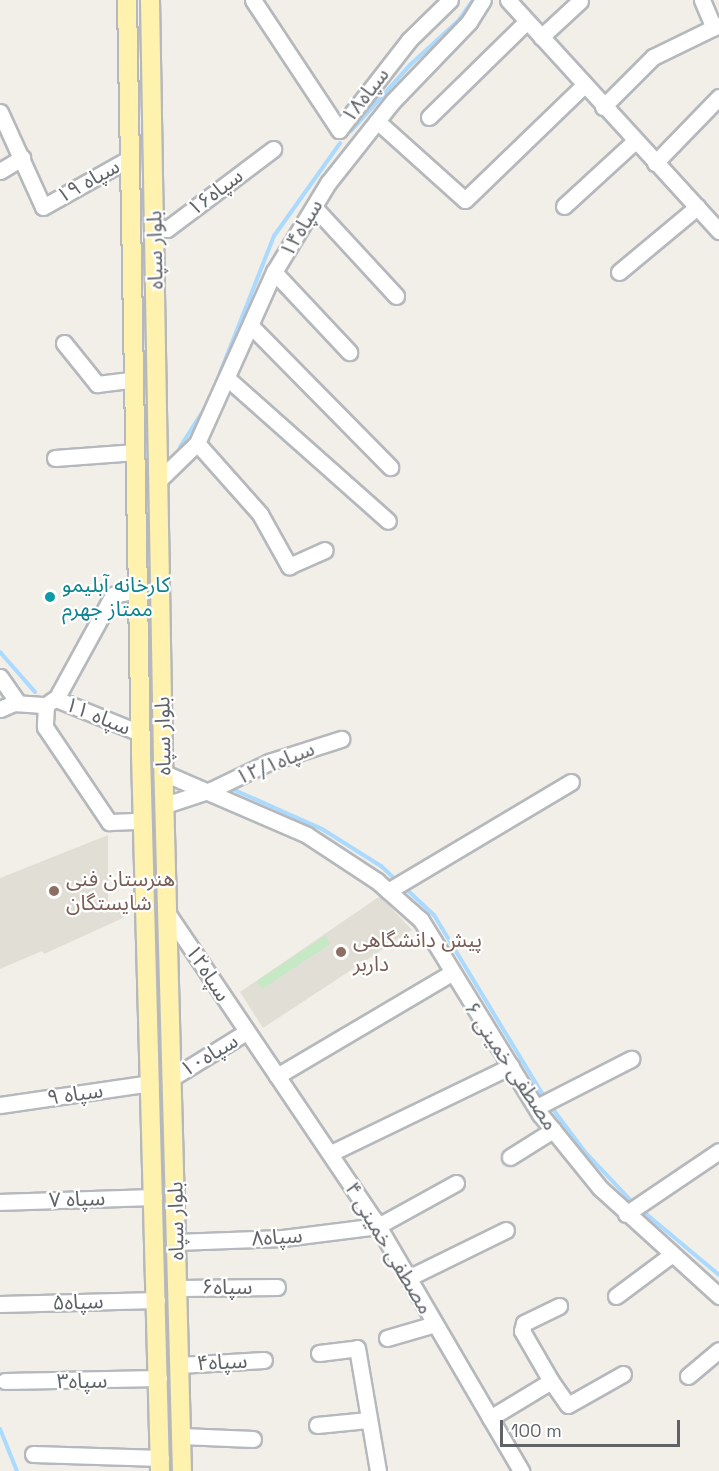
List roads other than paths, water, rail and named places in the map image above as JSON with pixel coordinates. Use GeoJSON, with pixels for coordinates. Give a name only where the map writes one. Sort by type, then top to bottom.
{"type":"FeatureCollection","features":[{"type":"Feature","properties":{"kind":"main road","name":"بلوار سپاه"},"geometry":{"type":"LineString","coordinates":[[127,0],[142,821],[161,1464]]}},
{"type":"Feature","properties":{"kind":"main road","name":"بلوار سپاه"},"geometry":{"type":"LineString","coordinates":[[150,0],[164,773],[182,1471]]}},
{"type":"Feature","properties":{"kind":"main road"},"geometry":{"type":"LineString","coordinates":[[145,911],[168,914]]}},
{"type":"Feature","properties":{"kind":"street","name":"سپاه۱۸"},"geometry":{"type":"LineString","coordinates":[[257,1],[339,130],[409,40],[450,0]]}},
{"type":"Feature","properties":{"kind":"street","name":"سپاه۱۴"},"geometry":{"type":"LineString","coordinates":[[159,480],[197,443],[252,327],[274,272],[314,207],[356,146],[469,22],[483,0]]}},
{"type":"Feature","properties":{"kind":"street"},"geometry":{"type":"LineString","coordinates":[[508,0],[655,163],[697,207],[717,224]]}},
{"type":"Feature","properties":{"kind":"street"},"geometry":{"type":"LineString","coordinates":[[603,107],[653,57],[716,27],[702,0]]}},
{"type":"Feature","properties":{"kind":"street"},"geometry":{"type":"LineString","coordinates":[[541,37],[580,1]]}},
{"type":"Feature","properties":{"kind":"street"},"geometry":{"type":"LineString","coordinates":[[429,117],[526,21]]}},
{"type":"Feature","properties":{"kind":"street"},"geometry":{"type":"LineString","coordinates":[[377,121],[465,200],[584,85]]}},
{"type":"Feature","properties":{"kind":"street"},"geometry":{"type":"LineString","coordinates":[[655,163],[719,98]]}},
{"type":"Feature","properties":{"kind":"street","name":"سپاه ۱۹"},"geometry":{"type":"LineString","coordinates":[[0,112],[43,207],[130,158]]}},
{"type":"Feature","properties":{"kind":"street"},"geometry":{"type":"LineString","coordinates":[[339,130],[356,146]]}},
{"type":"Feature","properties":{"kind":"street"},"geometry":{"type":"LineString","coordinates":[[564,206],[635,141]]}},
{"type":"Feature","properties":{"kind":"street","name":"سپاه۱۶"},"geometry":{"type":"LineString","coordinates":[[154,226],[167,229],[273,148]]}},
{"type":"Feature","properties":{"kind":"street"},"geometry":{"type":"LineString","coordinates":[[0,171],[22,158]]}},
{"type":"Feature","properties":{"kind":"street"},"geometry":{"type":"LineString","coordinates":[[314,207],[396,296]]}},
{"type":"Feature","properties":{"kind":"street"},"geometry":{"type":"LineString","coordinates":[[619,272],[697,207]]}},
{"type":"Feature","properties":{"kind":"street"},"geometry":{"type":"LineString","coordinates":[[274,272],[349,352]]}},
{"type":"Feature","properties":{"kind":"street"},"geometry":{"type":"LineString","coordinates":[[252,327],[390,467]]}},
{"type":"Feature","properties":{"kind":"street"},"geometry":{"type":"LineString","coordinates":[[64,343],[97,384],[135,379]]}},
{"type":"Feature","properties":{"kind":"street"},"geometry":{"type":"LineString","coordinates":[[227,378],[388,521]]}},
{"type":"Feature","properties":{"kind":"street"},"geometry":{"type":"LineString","coordinates":[[197,443],[260,514],[289,566],[325,550]]}},
{"type":"Feature","properties":{"kind":"street"},"geometry":{"type":"LineString","coordinates":[[55,458],[136,452]]}},
{"type":"Feature","properties":{"kind":"street"},"geometry":{"type":"LineString","coordinates":[[138,590],[113,595],[51,702],[45,727],[109,822],[142,821]]}},
{"type":"Feature","properties":{"kind":"street"},"geometry":{"type":"LineString","coordinates":[[0,677],[18,703],[0,709]]}},
{"type":"Feature","properties":{"kind":"street","name":"سپاه ۱۱"},"geometry":{"type":"LineString","coordinates":[[18,703],[51,702],[140,733]]}},
{"type":"Feature","properties":{"kind":"street","name":"سپاه۱۲/۱"},"geometry":{"type":"LineString","coordinates":[[165,805],[211,790],[269,762],[341,739]]}},
{"type":"Feature","properties":{"kind":"street","name":"سپاه۱۲/۱"},"geometry":{"type":"LineString","coordinates":[[164,773],[211,790]]}},
{"type":"Feature","properties":{"kind":"street"},"geometry":{"type":"LineString","coordinates":[[388,891],[571,782]]}},
{"type":"Feature","properties":{"kind":"street","name":"مصطفی خمینی ۶"},"geometry":{"type":"LineString","coordinates":[[211,790],[307,835],[388,891],[421,920],[451,973],[553,1130],[626,1214],[719,1296]]}},
{"type":"Feature","properties":{"kind":"street","name":"سپاه۱۲"},"geometry":{"type":"LineString","coordinates":[[168,914],[246,1032]]}},
{"type":"Feature","properties":{"kind":"street"},"geometry":{"type":"LineString","coordinates":[[277,1076],[451,973]]}},
{"type":"Feature","properties":{"kind":"street","name":"مصطفی خمینی ۴"},"geometry":{"type":"LineString","coordinates":[[246,1032],[331,1153],[378,1226],[521,1471]]}},
{"type":"Feature","properties":{"kind":"street","name":"سپاه۱۰"},"geometry":{"type":"LineString","coordinates":[[172,1078],[246,1032]]}},
{"type":"Feature","properties":{"kind":"street"},"geometry":{"type":"LineString","coordinates":[[537,1107],[631,1059]]}},
{"type":"Feature","properties":{"kind":"street"},"geometry":{"type":"LineString","coordinates":[[331,1153],[511,1066]]}},
{"type":"Feature","properties":{"kind":"street","name":"سپاه ۹"},"geometry":{"type":"LineString","coordinates":[[0,1105],[150,1083]]}},
{"type":"Feature","properties":{"kind":"street"},"geometry":{"type":"LineString","coordinates":[[510,1157],[553,1130]]}},
{"type":"Feature","properties":{"kind":"street"},"geometry":{"type":"LineString","coordinates":[[626,1214],[719,1151]]}},
{"type":"Feature","properties":{"kind":"street"},"geometry":{"type":"LineString","coordinates":[[378,1226],[456,1183]]}},
{"type":"Feature","properties":{"kind":"street","name":"سپاه ۷"},"geometry":{"type":"LineString","coordinates":[[0,1202],[154,1197]]}},
{"type":"Feature","properties":{"kind":"street","name":"سپاه۸"},"geometry":{"type":"LineString","coordinates":[[176,1242],[283,1238],[378,1226]]}},
{"type":"Feature","properties":{"kind":"street"},"geometry":{"type":"LineString","coordinates":[[408,1278],[506,1230]]}},
{"type":"Feature","properties":{"kind":"street"},"geometry":{"type":"LineString","coordinates":[[616,1296],[671,1255]]}},
{"type":"Feature","properties":{"kind":"street","name":"سپاه۶"},"geometry":{"type":"LineString","coordinates":[[177,1287],[277,1287]]}},
{"type":"Feature","properties":{"kind":"street","name":"سپاه۵"},"geometry":{"type":"LineString","coordinates":[[0,1304],[157,1299]]}},
{"type":"Feature","properties":{"kind":"street"},"geometry":{"type":"LineString","coordinates":[[559,1306],[524,1323],[522,1331],[568,1405],[623,1374]]}},
{"type":"Feature","properties":{"kind":"street"},"geometry":{"type":"LineString","coordinates":[[387,1338],[435,1324]]}},
{"type":"Feature","properties":{"kind":"street"},"geometry":{"type":"LineString","coordinates":[[319,1353],[357,1348],[378,1471]]}},
{"type":"Feature","properties":{"kind":"street"},"geometry":{"type":"LineString","coordinates":[[687,1376],[719,1350]]}},
{"type":"Feature","properties":{"kind":"street","name":"سپاه۴"},"geometry":{"type":"LineString","coordinates":[[179,1365],[264,1360]]}},
{"type":"Feature","properties":{"kind":"street","name":"سپاه۳"},"geometry":{"type":"LineString","coordinates":[[5,1381],[159,1378]]}},
{"type":"Feature","properties":{"kind":"street"},"geometry":{"type":"LineString","coordinates":[[490,1418],[551,1381]]}},
{"type":"Feature","properties":{"kind":"street"},"geometry":{"type":"LineString","coordinates":[[317,1425],[368,1420]]}},
{"type":"Feature","properties":{"kind":"street"},"geometry":{"type":"LineString","coordinates":[[181,1436],[253,1439]]}},
{"type":"Feature","properties":{"kind":"street"},"geometry":{"type":"LineString","coordinates":[[33,1454],[161,1464]]}},
{"type":"Feature","properties":{"kind":"waterway"},"geometry":{"type":"LineString","coordinates":[[351,131],[410,65],[459,20],[473,0]]}},
{"type":"Feature","properties":{"kind":"waterway"},"geometry":{"type":"LineString","coordinates":[[220,373],[274,236],[340,143]]}},
{"type":"Feature","properties":{"kind":"waterway"},"geometry":{"type":"LineString","coordinates":[[180,447],[207,405]]}},
{"type":"Feature","properties":{"kind":"waterway"},"geometry":{"type":"LineString","coordinates":[[0,652],[35,692]]}},
{"type":"Feature","properties":{"kind":"waterway"},"geometry":{"type":"LineString","coordinates":[[230,788],[322,829],[381,866],[397,881]]}},
{"type":"Feature","properties":{"kind":"waterway"},"geometry":{"type":"LineString","coordinates":[[403,886],[434,915],[545,1098]]}},
{"type":"Feature","properties":{"kind":"waterway"},"geometry":{"type":"LineString","coordinates":[[549,1104],[585,1152],[633,1203]]}},
{"type":"Feature","properties":{"kind":"waterway"},"geometry":{"type":"LineString","coordinates":[[639,1208],[719,1275]]}},
{"type":"Feature","properties":{"kind":"waterway"},"geometry":{"type":"LineString","coordinates":[[0,1429],[17,1471]]}},
{"type":"Feature","properties":{"kind":"place","name":"کارخانه آبلیمو ممتاز جهرم"},"geometry":{"type":"Point","coordinates":[50,597]}},
{"type":"Feature","properties":{"kind":"place","name":"هنرستان فنی شایستگان"},"geometry":{"type":"Point","coordinates":[54,891]}},
{"type":"Feature","properties":{"kind":"place","name":"پیش دانشگاهی داربر"},"geometry":{"type":"Point","coordinates":[341,952]}}]}
